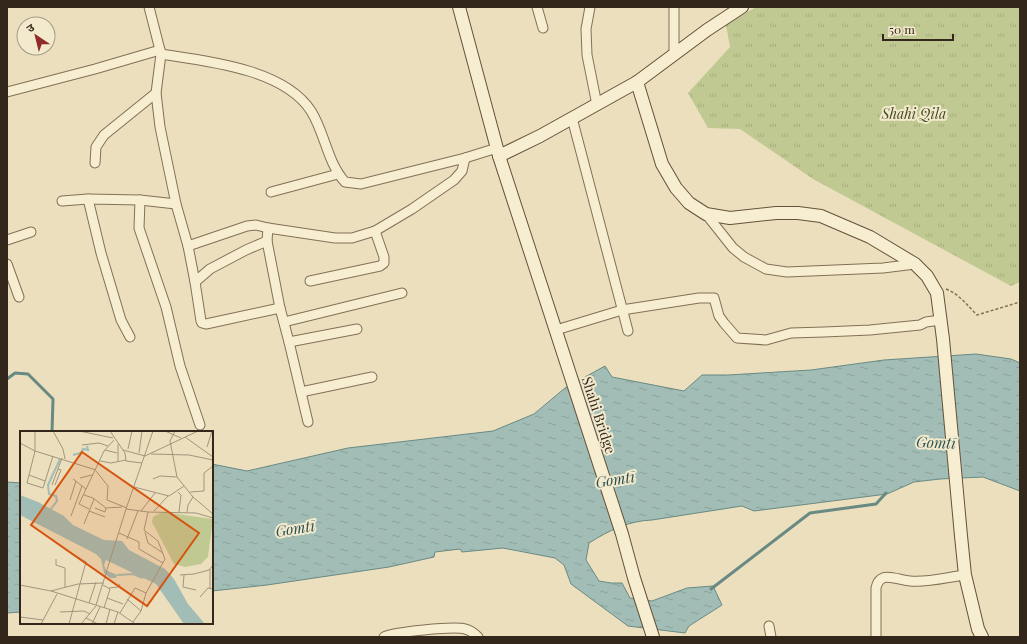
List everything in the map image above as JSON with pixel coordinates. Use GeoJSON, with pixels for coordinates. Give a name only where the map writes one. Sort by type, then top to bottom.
{"type":"FeatureCollection","features":[{"type":"Feature","properties":{"kind":"main road","name":"Shahi Bridge"},"geometry":{"type":"LineString","coordinates":[[459,7],[498,152],[622,534],[653,637]]}},
{"type":"Feature","properties":{"kind":"main road"},"geometry":{"type":"LineString","coordinates":[[498,152],[540,136],[637,82],[707,30],[742,7]]}},
{"type":"Feature","properties":{"kind":"main road"},"geometry":{"type":"LineString","coordinates":[[637,82],[662,164],[676,188],[689,203],[706,214],[730,218],[776,213],[798,213],[821,216],[870,237],[915,264],[927,276],[937,293],[944,338],[961,536],[966,574],[978,629],[982,637]]}},
{"type":"Feature","properties":{"kind":"street"},"geometry":{"type":"LineString","coordinates":[[149,7],[161,52],[156,93],[160,127],[176,204],[188,246],[201,321],[202,323],[206,324],[280,308]]}},
{"type":"Feature","properties":{"kind":"street"},"geometry":{"type":"LineString","coordinates":[[537,7],[543,28]]}},
{"type":"Feature","properties":{"kind":"street"},"geometry":{"type":"LineString","coordinates":[[590,7],[586,29],[587,55],[597,105]]}},
{"type":"Feature","properties":{"kind":"street"},"geometry":{"type":"LineString","coordinates":[[674,7],[674,55]]}},
{"type":"Feature","properties":{"kind":"street"},"geometry":{"type":"LineString","coordinates":[[7,92],[161,52],[209,61],[248,71],[275,80],[297,95],[311,110],[338,174],[344,182],[361,184],[465,158],[498,152]]}},
{"type":"Feature","properties":{"kind":"street"},"geometry":{"type":"LineString","coordinates":[[95,164],[96,147],[104,136],[156,93]]}},
{"type":"Feature","properties":{"kind":"street"},"geometry":{"type":"LineString","coordinates":[[572,118],[628,331]]}},
{"type":"Feature","properties":{"kind":"street"},"geometry":{"type":"LineString","coordinates":[[188,246],[247,226],[256,225],[340,238],[352,238],[375,231],[412,209],[454,180],[462,171],[465,158]]}},
{"type":"Feature","properties":{"kind":"street"},"geometry":{"type":"LineString","coordinates":[[271,192],[338,174]]}},
{"type":"Feature","properties":{"kind":"street"},"geometry":{"type":"LineString","coordinates":[[62,200],[88,198],[140,200],[176,204]]}},
{"type":"Feature","properties":{"kind":"street"},"geometry":{"type":"LineString","coordinates":[[88,198],[101,253],[121,320],[130,337]]}},
{"type":"Feature","properties":{"kind":"street"},"geometry":{"type":"LineString","coordinates":[[140,200],[140,234],[166,306],[180,366],[200,425]]}},
{"type":"Feature","properties":{"kind":"street"},"geometry":{"type":"LineString","coordinates":[[706,214],[733,248],[744,257],[766,269],[787,272],[883,268],[915,264]]}},
{"type":"Feature","properties":{"kind":"street"},"geometry":{"type":"LineString","coordinates":[[268,228],[267,241],[280,308],[308,422]]}},
{"type":"Feature","properties":{"kind":"street"},"geometry":{"type":"LineString","coordinates":[[310,281],[380,266],[384,263],[384,257],[375,231]]}},
{"type":"Feature","properties":{"kind":"street"},"geometry":{"type":"LineString","coordinates":[[7,240],[31,232]]}},
{"type":"Feature","properties":{"kind":"street"},"geometry":{"type":"LineString","coordinates":[[195,282],[210,269],[267,241]]}},
{"type":"Feature","properties":{"kind":"street"},"geometry":{"type":"LineString","coordinates":[[7,264],[18,297]]}},
{"type":"Feature","properties":{"kind":"street"},"geometry":{"type":"LineString","coordinates":[[284,322],[402,293]]}},
{"type":"Feature","properties":{"kind":"street"},"geometry":{"type":"LineString","coordinates":[[556,330],[622,310],[699,298],[714,298],[719,316],[736,338],[766,340],[791,333],[870,330],[920,325],[926,322],[941,320]]}},
{"type":"Feature","properties":{"kind":"street"},"geometry":{"type":"LineString","coordinates":[[289,342],[357,329]]}},
{"type":"Feature","properties":{"kind":"street"},"geometry":{"type":"LineString","coordinates":[[301,392],[372,377]]}},
{"type":"Feature","properties":{"kind":"street"},"geometry":{"type":"LineString","coordinates":[[876,637],[876,588],[878,582],[883,578],[888,577],[910,581],[921,581],[966,574]]}},
{"type":"Feature","properties":{"kind":"street"},"geometry":{"type":"LineString","coordinates":[[769,626],[772,637]]}},
{"type":"Feature","properties":{"kind":"street"},"geometry":{"type":"LineString","coordinates":[[384,637],[393,634],[443,628],[456,628],[466,629],[473,632],[478,637]]}},
{"type":"Feature","properties":{"kind":"path"},"geometry":{"type":"LineString","coordinates":[[934,288],[946,288],[953,291],[960,296],[977,315],[1020,302]]}},
{"type":"Feature","properties":{"kind":"green space","name":"Shahi Qila"},"geometry":{"type":"Polygon","coordinates":[[[756,7],[1020,7],[1020,282],[1011,286],[813,179],[740,129],[708,128],[688,93],[730,47],[726,25],[756,7]]]}},
{"type":"Feature","properties":{"kind":"water","name":"Gomtī"},"geometry":{"type":"Polygon","coordinates":[[[976,354],[1011,359],[1020,363],[1020,491],[983,477],[914,482],[887,494],[754,511],[742,506],[635,522],[612,530],[589,543],[586,560],[599,581],[622,583],[630,598],[652,601],[687,588],[713,586],[722,605],[689,626],[685,633],[628,626],[571,584],[564,565],[555,558],[503,548],[462,552],[460,549],[435,552],[434,557],[389,567],[267,585],[213,591],[213,464],[247,471],[348,448],[493,431],[534,414],[565,388],[605,366],[612,377],[684,391],[702,375],[811,370],[884,360],[976,354]]]}},
{"type":"Feature","properties":{"kind":"water"},"geometry":{"type":"Polygon","coordinates":[[[7,482],[20,483],[20,612],[7,613],[7,482]]]}},
{"type":"Feature","properties":{"kind":"waterway"},"geometry":{"type":"LineString","coordinates":[[7,379],[15,373],[28,374],[53,399],[52,431]]}},
{"type":"Feature","properties":{"kind":"waterway"},"geometry":{"type":"LineString","coordinates":[[711,589],[810,513],[876,504],[886,493]]}}]}
